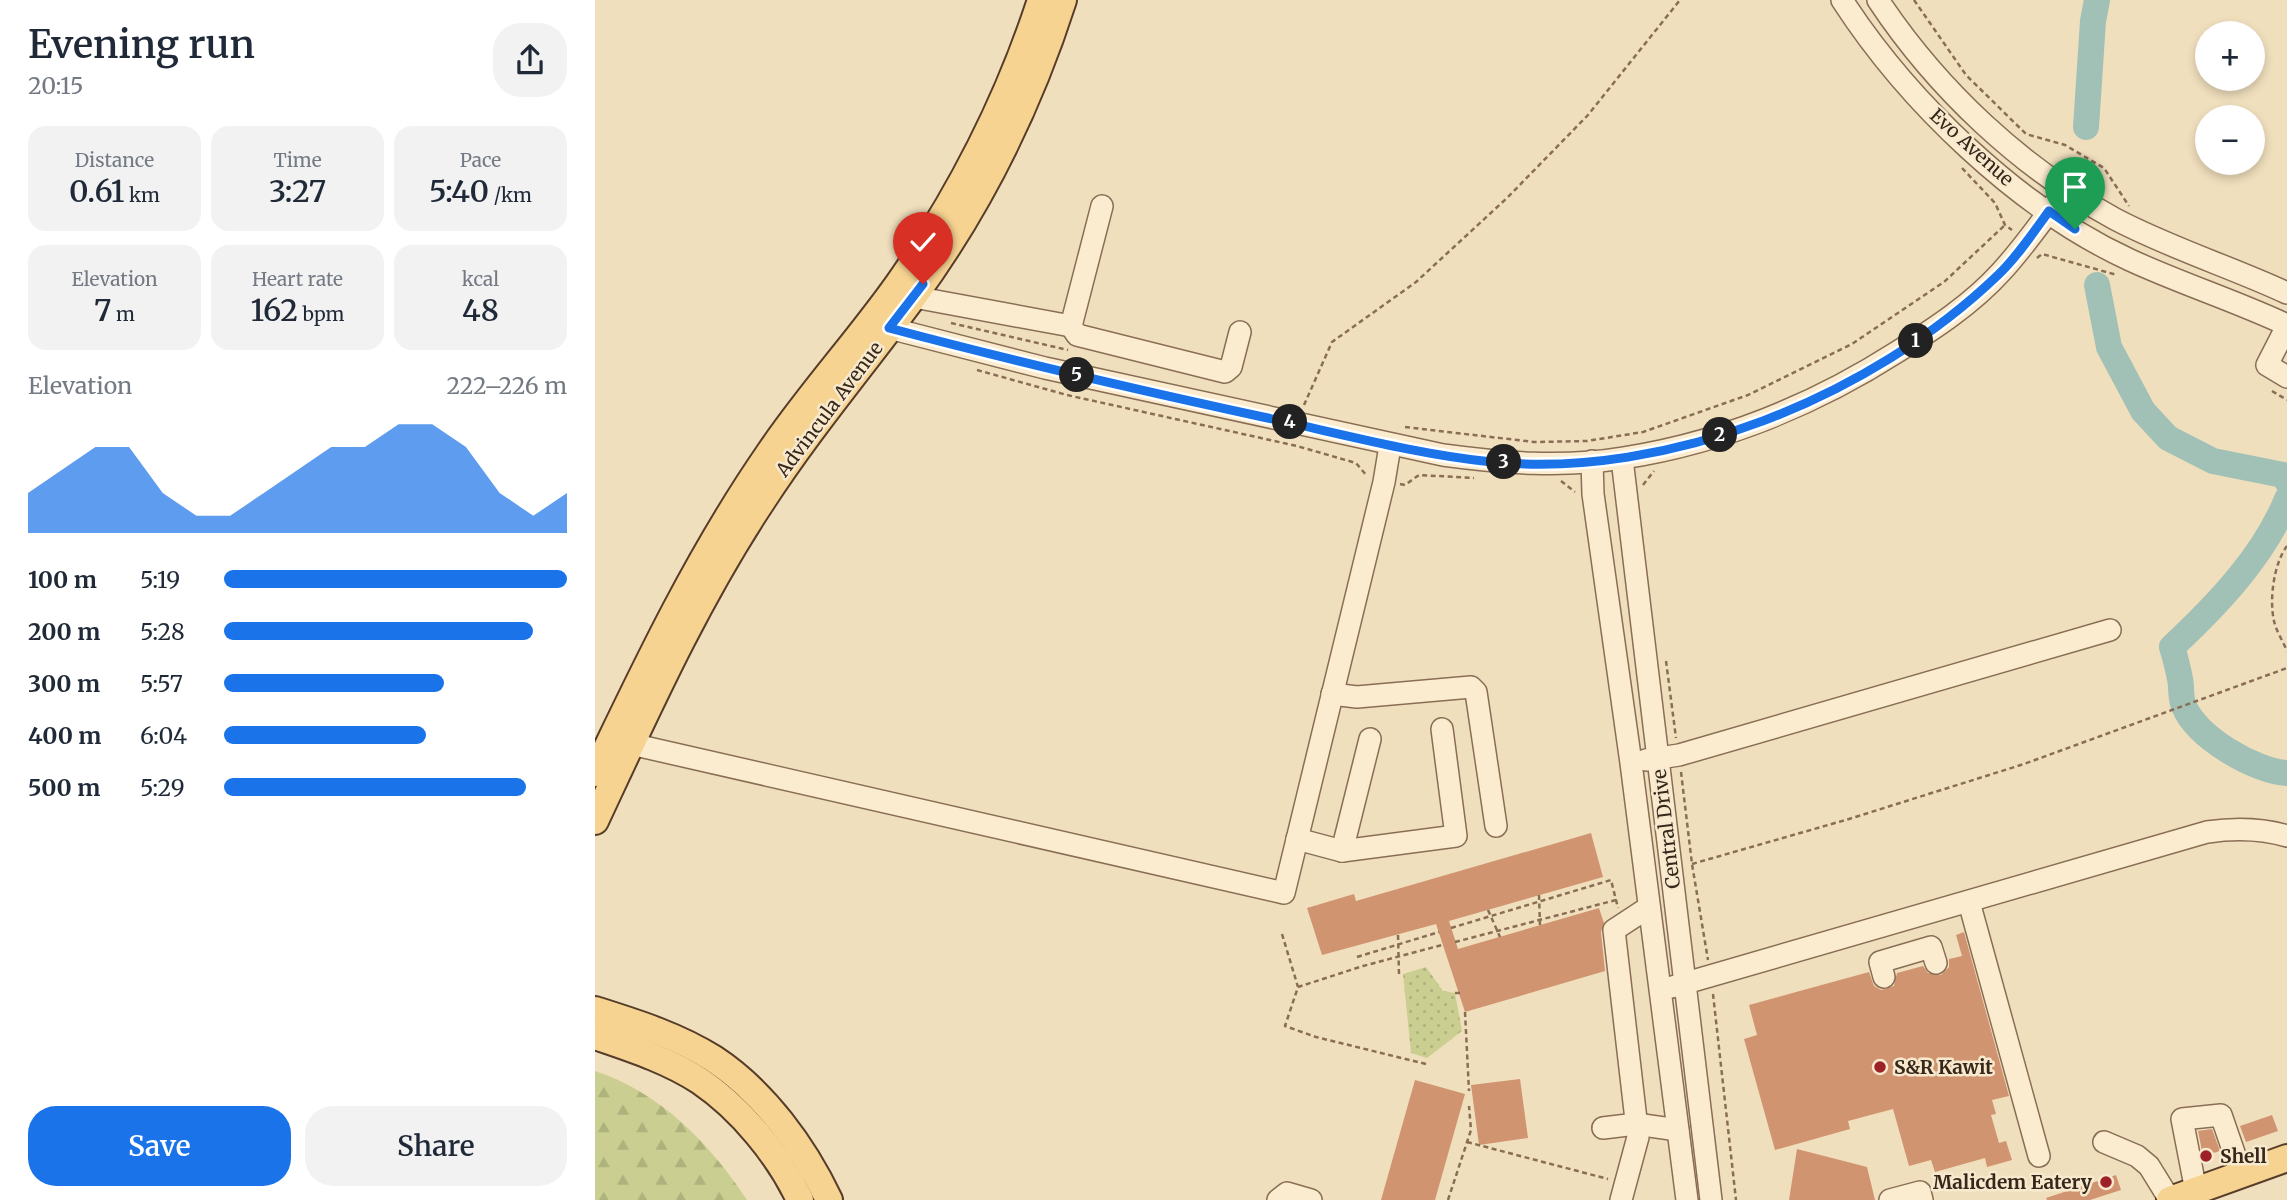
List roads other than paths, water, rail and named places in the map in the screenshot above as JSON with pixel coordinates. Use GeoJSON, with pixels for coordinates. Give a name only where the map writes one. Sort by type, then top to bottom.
{"type":"FeatureCollection","features":[{"type":"Feature","properties":{"kind":"main road","name":"Advincula Avenue"},"geometry":{"type":"LineString","coordinates":[[595,773],[656,644],[730,513],[789,425],[897,285],[950,205],[1009,89],[1041,0]]}},
{"type":"Feature","properties":{"kind":"main road","name":"Advincula Avenue"},"geometry":{"type":"LineString","coordinates":[[595,821],[665,670],[748,523],[814,428],[914,297],[953,238],[1000,157],[1033,84],[1063,0]]}},
{"type":"Feature","properties":{"kind":"main road"},"geometry":{"type":"LineString","coordinates":[[595,1002],[623,1019]]}},
{"type":"Feature","properties":{"kind":"main road"},"geometry":{"type":"LineString","coordinates":[[595,1010],[690,1045],[738,1078],[774,1115],[794,1141],[818,1177],[829,1200]]}},
{"type":"Feature","properties":{"kind":"main road"},"geometry":{"type":"LineString","coordinates":[[595,1036],[651,1057],[700,1082],[742,1118],[760,1139],[778,1161],[800,1200]]}},
{"type":"Feature","properties":{"kind":"main road"},"geometry":{"type":"LineString","coordinates":[[2170,1200],[2287,1158]]}},
{"type":"Feature","properties":{"kind":"street","name":"Evo Avenue"},"geometry":{"type":"LineString","coordinates":[[1842,0],[1871,44],[1908,87],[1979,157],[2049,211],[2098,244],[2127,269],[2245,306],[2287,326]]}},
{"type":"Feature","properties":{"kind":"street","name":"Evo Avenue"},"geometry":{"type":"LineString","coordinates":[[1878,0],[1929,68],[1997,136],[2066,188],[2113,218],[2287,293]]}},
{"type":"Feature","properties":{"kind":"street"},"geometry":{"type":"LineString","coordinates":[[1979,157],[1997,136]]}},
{"type":"Feature","properties":{"kind":"street"},"geometry":{"type":"LineString","coordinates":[[889,328],[1058,371],[1393,436],[1493,462],[1537,464],[1622,459],[1715,437],[1752,424],[1812,400],[1863,374],[1922,337],[2001,273],[2066,188]]}},
{"type":"Feature","properties":{"kind":"street"},"geometry":{"type":"LineString","coordinates":[[1071,326],[1102,206]]}},
{"type":"Feature","properties":{"kind":"street"},"geometry":{"type":"LineString","coordinates":[[2127,269],[2145,233]]}},
{"type":"Feature","properties":{"kind":"street"},"geometry":{"type":"LineString","coordinates":[[914,297],[1071,326],[1077,335],[1225,372],[1231,368],[1240,332]]}},
{"type":"Feature","properties":{"kind":"street"},"geometry":{"type":"LineString","coordinates":[[2280,384],[2267,365],[2287,326]]}},
{"type":"Feature","properties":{"kind":"street"},"geometry":{"type":"LineString","coordinates":[[631,744],[1284,893],[1393,436]]}},
{"type":"Feature","properties":{"kind":"street","name":"Central Drive"},"geometry":{"type":"LineString","coordinates":[[1622,459],[1624,490],[1668,757],[1670,868],[1711,1200]]}},
{"type":"Feature","properties":{"kind":"street","name":"Central Drive"},"geometry":{"type":"LineString","coordinates":[[1592,461],[1593,494],[1687,1200]]}},
{"type":"Feature","properties":{"kind":"street"},"geometry":{"type":"LineString","coordinates":[[1630,763],[1668,757],[2110,630]]}},
{"type":"Feature","properties":{"kind":"street"},"geometry":{"type":"LineString","coordinates":[[1332,694],[1357,697],[1471,687],[1476,692],[1496,826]]}},
{"type":"Feature","properties":{"kind":"street"},"geometry":{"type":"LineString","coordinates":[[1297,839],[1342,851],[1456,836],[1442,729]]}},
{"type":"Feature","properties":{"kind":"street"},"geometry":{"type":"LineString","coordinates":[[1342,851],[1370,738]]}},
{"type":"Feature","properties":{"kind":"street"},"geometry":{"type":"LineString","coordinates":[[1660,990],[2207,832],[2249,829],[2287,836]]}},
{"type":"Feature","properties":{"kind":"street"},"geometry":{"type":"LineString","coordinates":[[1969,902],[2039,1156]]}},
{"type":"Feature","properties":{"kind":"street"},"geometry":{"type":"LineString","coordinates":[[1623,1192],[1638,1137],[1614,930],[1649,907]]}},
{"type":"Feature","properties":{"kind":"street"},"geometry":{"type":"LineString","coordinates":[[1893,924],[1904,959]]}},
{"type":"Feature","properties":{"kind":"street"},"geometry":{"type":"LineString","coordinates":[[1884,977],[1879,962],[1904,959],[1931,947],[1936,963]]}},
{"type":"Feature","properties":{"kind":"street"},"geometry":{"type":"LineString","coordinates":[[2196,1191],[2182,1119],[2221,1115],[2242,1176]]}},
{"type":"Feature","properties":{"kind":"street"},"geometry":{"type":"LineString","coordinates":[[1603,1128],[1636,1124],[1678,1130]]}},
{"type":"Feature","properties":{"kind":"street"},"geometry":{"type":"LineString","coordinates":[[2105,1142],[2137,1156],[2150,1166],[2170,1200]]}},
{"type":"Feature","properties":{"kind":"street"},"geometry":{"type":"LineString","coordinates":[[1890,1200],[1920,1192],[1922,1200]]}},
{"type":"Feature","properties":{"kind":"street"},"geometry":{"type":"LineString","coordinates":[[1278,1200],[1287,1194],[1311,1200]]}},
{"type":"Feature","properties":{"kind":"waterway"},"geometry":{"type":"LineString","coordinates":[[2086,127],[2093,21],[2097,0]]}},
{"type":"Feature","properties":{"kind":"waterway"},"geometry":{"type":"LineString","coordinates":[[2097,285],[2109,347],[2143,411],[2168,438],[2213,461],[2283,475],[2287,481]]}},
{"type":"Feature","properties":{"kind":"waterway"},"geometry":{"type":"LineString","coordinates":[[2287,499],[2266,540],[2238,579],[2172,647],[2183,703],[2201,729],[2214,741],[2244,760],[2287,773]]}},
{"type":"Feature","properties":{"kind":"place","name":"S&R Kawit"},"geometry":{"type":"Point","coordinates":[1880,1067]}},
{"type":"Feature","properties":{"kind":"place","name":"Shell"},"geometry":{"type":"Point","coordinates":[2206,1156]}},
{"type":"Feature","properties":{"kind":"place","name":"Malicdem Eatery"},"geometry":{"type":"Point","coordinates":[2106,1182]}}]}
